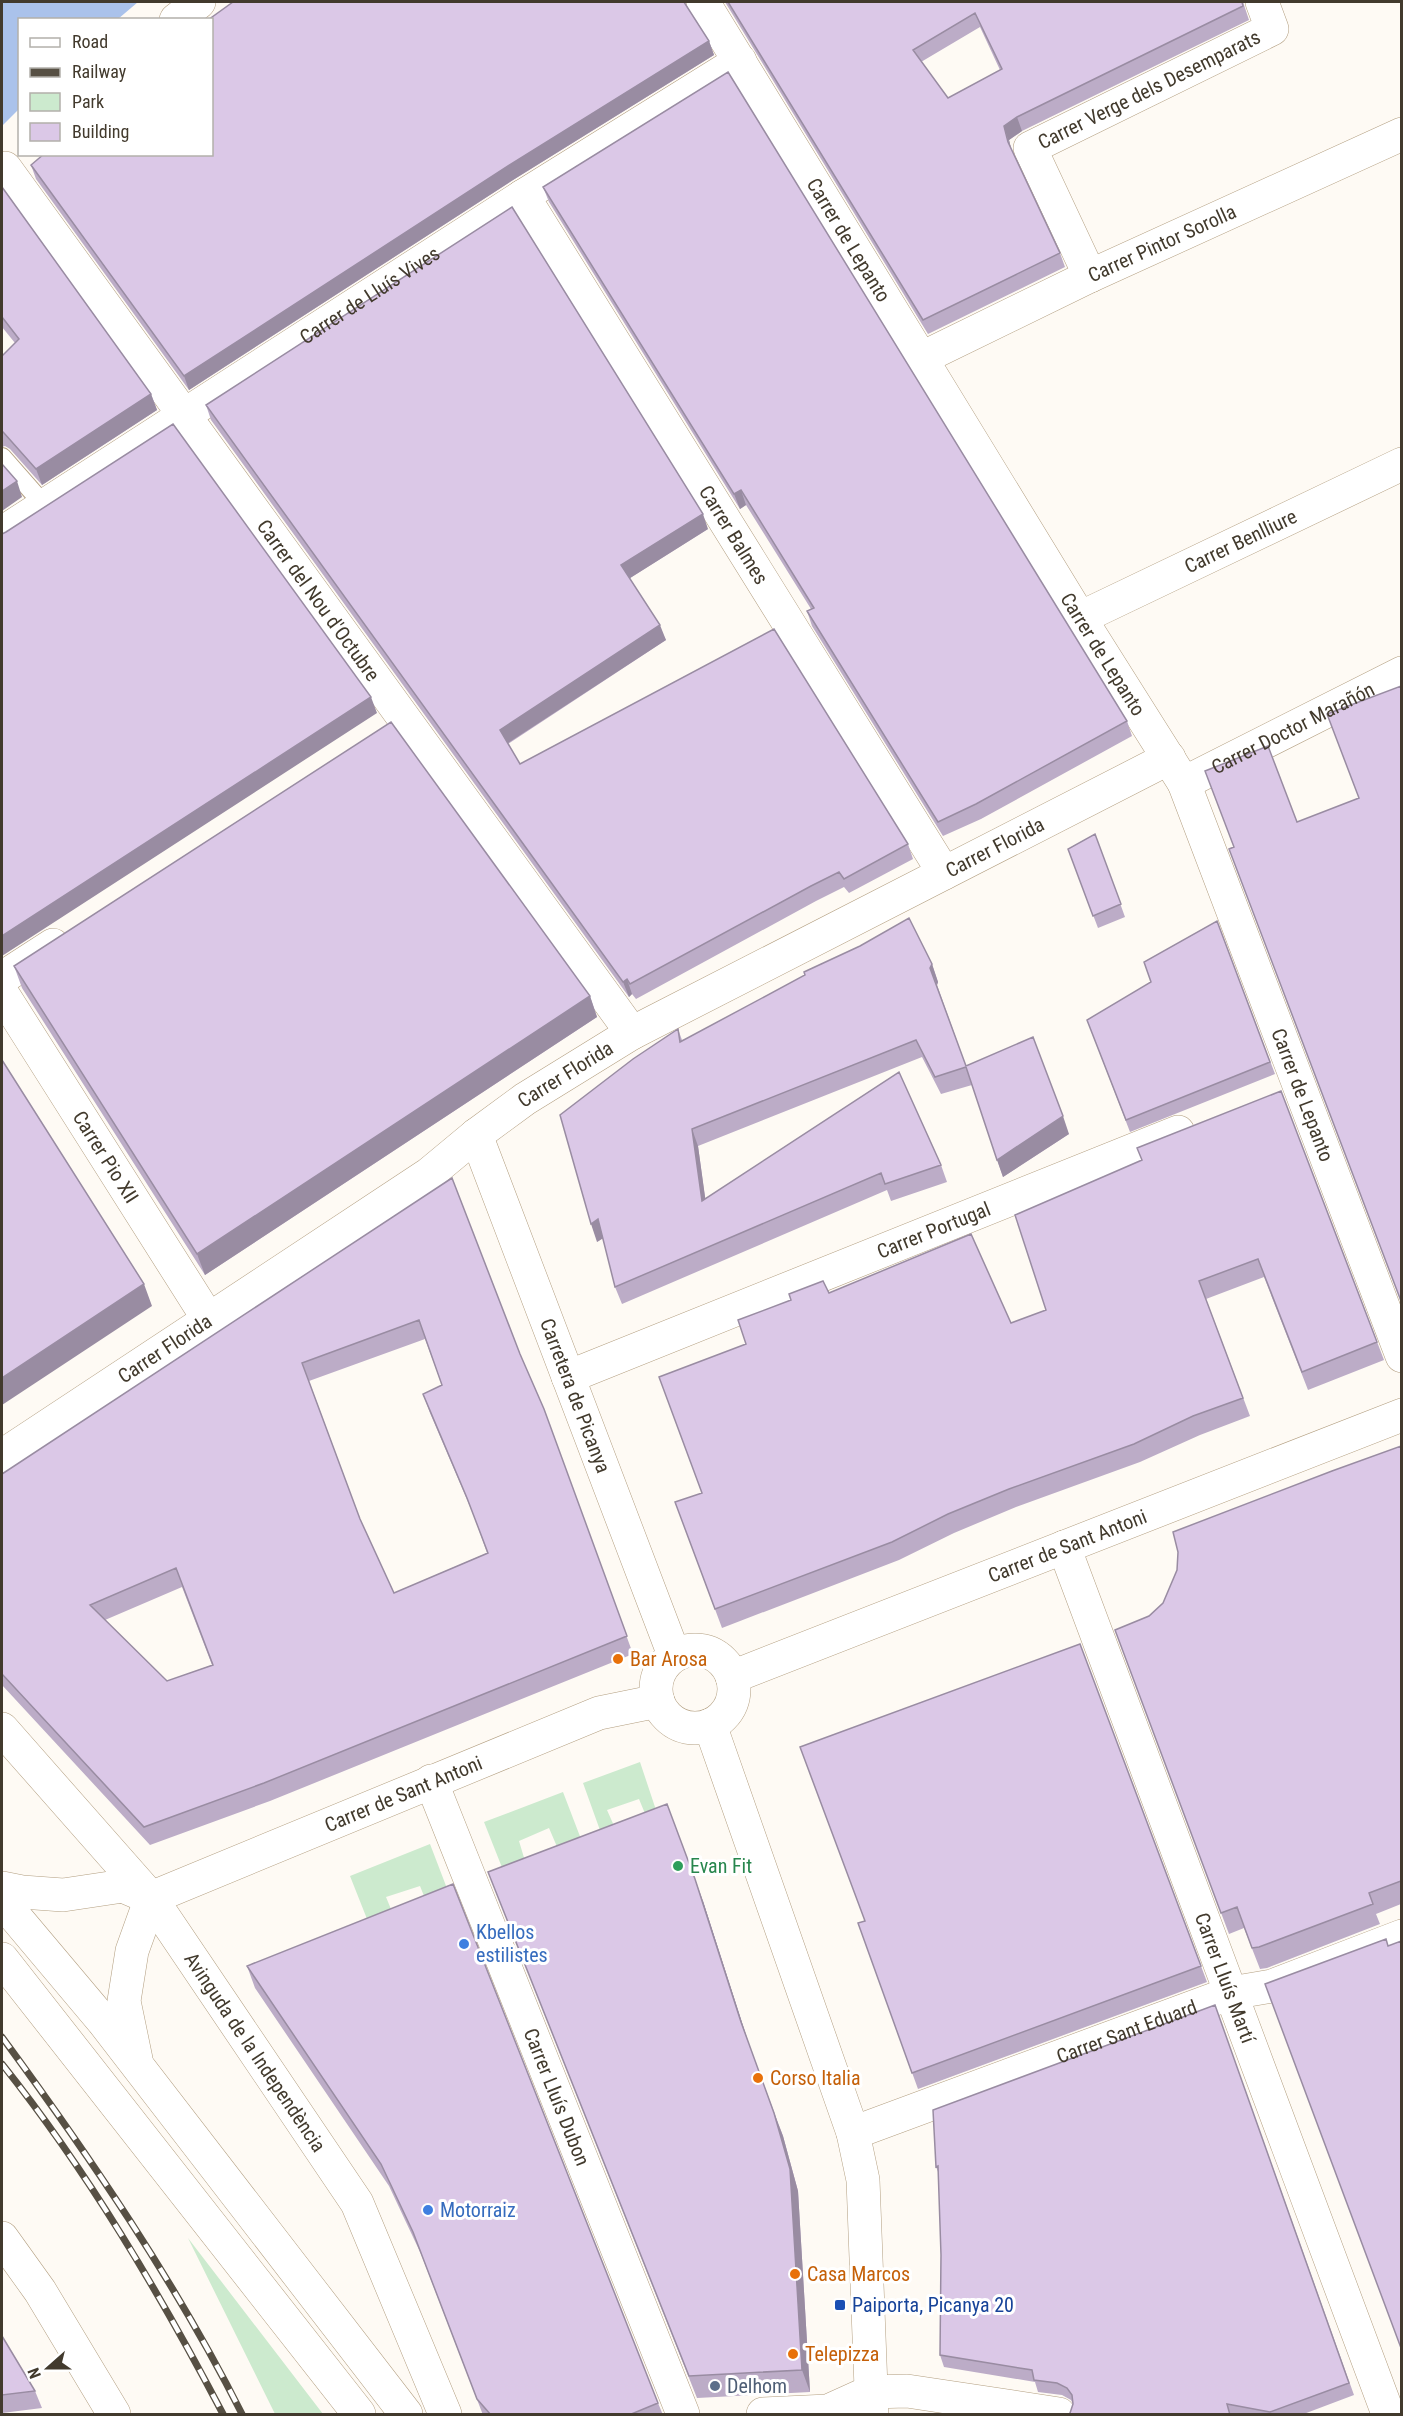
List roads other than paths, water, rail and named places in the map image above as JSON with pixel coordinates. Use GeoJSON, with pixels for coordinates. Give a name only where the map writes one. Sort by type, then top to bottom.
{"type":"FeatureCollection","features":[{"type":"Feature","properties":{"kind":"street"},"geometry":{"type":"LineString","coordinates":[[179,18],[199,2]]}},
{"type":"Feature","properties":{"kind":"street","name":"Carrer de Lepanto"},"geometry":{"type":"LineString","coordinates":[[703,2],[1080,618],[1177,771],[1299,1084],[1401,1356]]}},
{"type":"Feature","properties":{"kind":"street","name":"Carrer Verge dels Desemparats"},"geometry":{"type":"LineString","coordinates":[[1090,276],[1029,148],[1272,29],[1262,2]]}},
{"type":"Feature","properties":{"kind":"street","name":"Carrer de Lluís Vives"},"geometry":{"type":"LineString","coordinates":[[2,533],[523,196],[740,61]]}},
{"type":"Feature","properties":{"kind":"street","name":"Carrer Pintor Sorolla"},"geometry":{"type":"LineString","coordinates":[[922,358],[1090,276],[1401,134]]}},
{"type":"Feature","properties":{"kind":"street","name":"Carrer del Nou d'Octubre"},"geometry":{"type":"LineString","coordinates":[[9,164],[184,415],[632,1033]]}},
{"type":"Feature","properties":{"kind":"street","name":"Carrer Balmes"},"geometry":{"type":"LineString","coordinates":[[523,196],[944,873]]}},
{"type":"Feature","properties":{"kind":"street","name":"Carrer Benlliure"},"geometry":{"type":"LineString","coordinates":[[1080,618],[1401,464]]}},
{"type":"Feature","properties":{"kind":"street","name":"Carrer Doctor Marañón"},"geometry":{"type":"LineString","coordinates":[[1177,771],[1399,682]]}},
{"type":"Feature","properties":{"kind":"street"},"geometry":{"type":"LineString","coordinates":[[374,738],[404,718]]}},
{"type":"Feature","properties":{"kind":"street","name":"Carrer Florida"},"geometry":{"type":"LineString","coordinates":[[2,1456],[429,1174],[525,1099],[632,1033],[944,873],[1177,771]]}},
{"type":"Feature","properties":{"kind":"street"},"geometry":{"type":"LineString","coordinates":[[2,978],[82,926]]}},
{"type":"Feature","properties":{"kind":"street","name":"Carrer Pio XII"},"geometry":{"type":"LineString","coordinates":[[2,993],[210,1320]]}},
{"type":"Feature","properties":{"kind":"street"},"geometry":{"type":"LineString","coordinates":[[1266,1097],[1299,1084]]}},
{"type":"Feature","properties":{"kind":"street","name":"Carrer Portugal"},"geometry":{"type":"LineString","coordinates":[[568,1377],[1211,1119]]}},
{"type":"Feature","properties":{"kind":"street","name":"Carretera de Picanya"},"geometry":{"type":"LineString","coordinates":[[476,1135],[674,1656]]}},
{"type":"Feature","properties":{"kind":"street","name":"Carrer de Sant Antoni"},"geometry":{"type":"LineString","coordinates":[[732,1677],[1401,1415]]}},
{"type":"Feature","properties":{"kind":"street","name":"Carrer Lluís Martí"},"geometry":{"type":"LineString","coordinates":[[1064,1547],[1388,2411]]}},
{"type":"Feature","properties":{"kind":"street"},"geometry":{"type":"LineString","coordinates":[[685,1651],[708,1652],[718,1658],[732,1677],[733,1700],[720,1719],[710,1725],[685,1726],[673,1721],[658,1701],[656,1691],[660,1671],[674,1656],[685,1651]]}},
{"type":"Feature","properties":{"kind":"street","name":"Carrer de Sant Antoni"},"geometry":{"type":"LineString","coordinates":[[151,1898],[599,1713],[658,1701]]}},
{"type":"Feature","properties":{"kind":"street"},"geometry":{"type":"LineString","coordinates":[[710,1725],[853,2133],[863,2180],[870,2408]]}},
{"type":"Feature","properties":{"kind":"street","name":"Avinguda de la Independència"},"geometry":{"type":"LineString","coordinates":[[2,1730],[151,1898],[357,2203],[445,2415]]}},
{"type":"Feature","properties":{"kind":"street","name":"Carrer Lluís Dubon"},"geometry":{"type":"LineString","coordinates":[[431,1781],[683,2415]]}},
{"type":"Feature","properties":{"kind":"street"},"geometry":{"type":"LineString","coordinates":[[2,1888],[63,1895],[123,1886],[151,1898],[132,1951],[124,2001],[138,2067]]}},
{"type":"Feature","properties":{"kind":"street"},"geometry":{"type":"LineString","coordinates":[[2,1901],[103,2021],[406,2415]]}},
{"type":"Feature","properties":{"kind":"street","name":"Carrer Sant Eduard"},"geometry":{"type":"LineString","coordinates":[[853,2133],[1231,1993],[1272,1986],[1401,1936]]}},
{"type":"Feature","properties":{"kind":"street"},"geometry":{"type":"LineString","coordinates":[[2,1959],[359,2415]]}},
{"type":"Feature","properties":{"kind":"street"},"geometry":{"type":"LineString","coordinates":[[2,2238],[40,2291],[114,2415]]}},
{"type":"Feature","properties":{"kind":"street"},"geometry":{"type":"LineString","coordinates":[[763,2415],[870,2408],[907,2391],[1059,2415]]}},
{"type":"Feature","properties":{"kind":"lane"},"geometry":{"type":"LineString","coordinates":[[2,458],[45,506]]}},
{"type":"Feature","properties":{"kind":"water"},"geometry":{"type":"Polygon","coordinates":[[[2,2],[138,2],[119,18],[18,18],[18,110],[2,126],[2,2]]]}},
{"type":"Feature","properties":{"kind":"railway"},"geometry":{"type":"LineString","coordinates":[[2,2037],[99,2174],[160,2268],[242,2414]]}},
{"type":"Feature","properties":{"kind":"railway"},"geometry":{"type":"LineString","coordinates":[[2,2064],[64,2147],[121,2234],[174,2323],[223,2414]]}},
{"type":"Feature","properties":{"kind":"place","name":"Bar Arosa"},"geometry":{"type":"Point","coordinates":[618,1659]}},
{"type":"Feature","properties":{"kind":"place","name":"Evan Fit"},"geometry":{"type":"Point","coordinates":[678,1866]}},
{"type":"Feature","properties":{"kind":"place","name":"Kbellos estilistes"},"geometry":{"type":"Point","coordinates":[464,1944]}},
{"type":"Feature","properties":{"kind":"place","name":"Corso Italia"},"geometry":{"type":"Point","coordinates":[758,2078]}},
{"type":"Feature","properties":{"kind":"place","name":"Motorraiz"},"geometry":{"type":"Point","coordinates":[428,2210]}},
{"type":"Feature","properties":{"kind":"place","name":"Casa Marcos"},"geometry":{"type":"Point","coordinates":[795,2274]}},
{"type":"Feature","properties":{"kind":"place","name":"Paiporta, Picanya 20"},"geometry":{"type":"Point","coordinates":[840,2305]}},
{"type":"Feature","properties":{"kind":"place","name":"Telepizza"},"geometry":{"type":"Point","coordinates":[793,2354]}},
{"type":"Feature","properties":{"kind":"place","name":"Delhom"},"geometry":{"type":"Point","coordinates":[715,2386]}}]}
